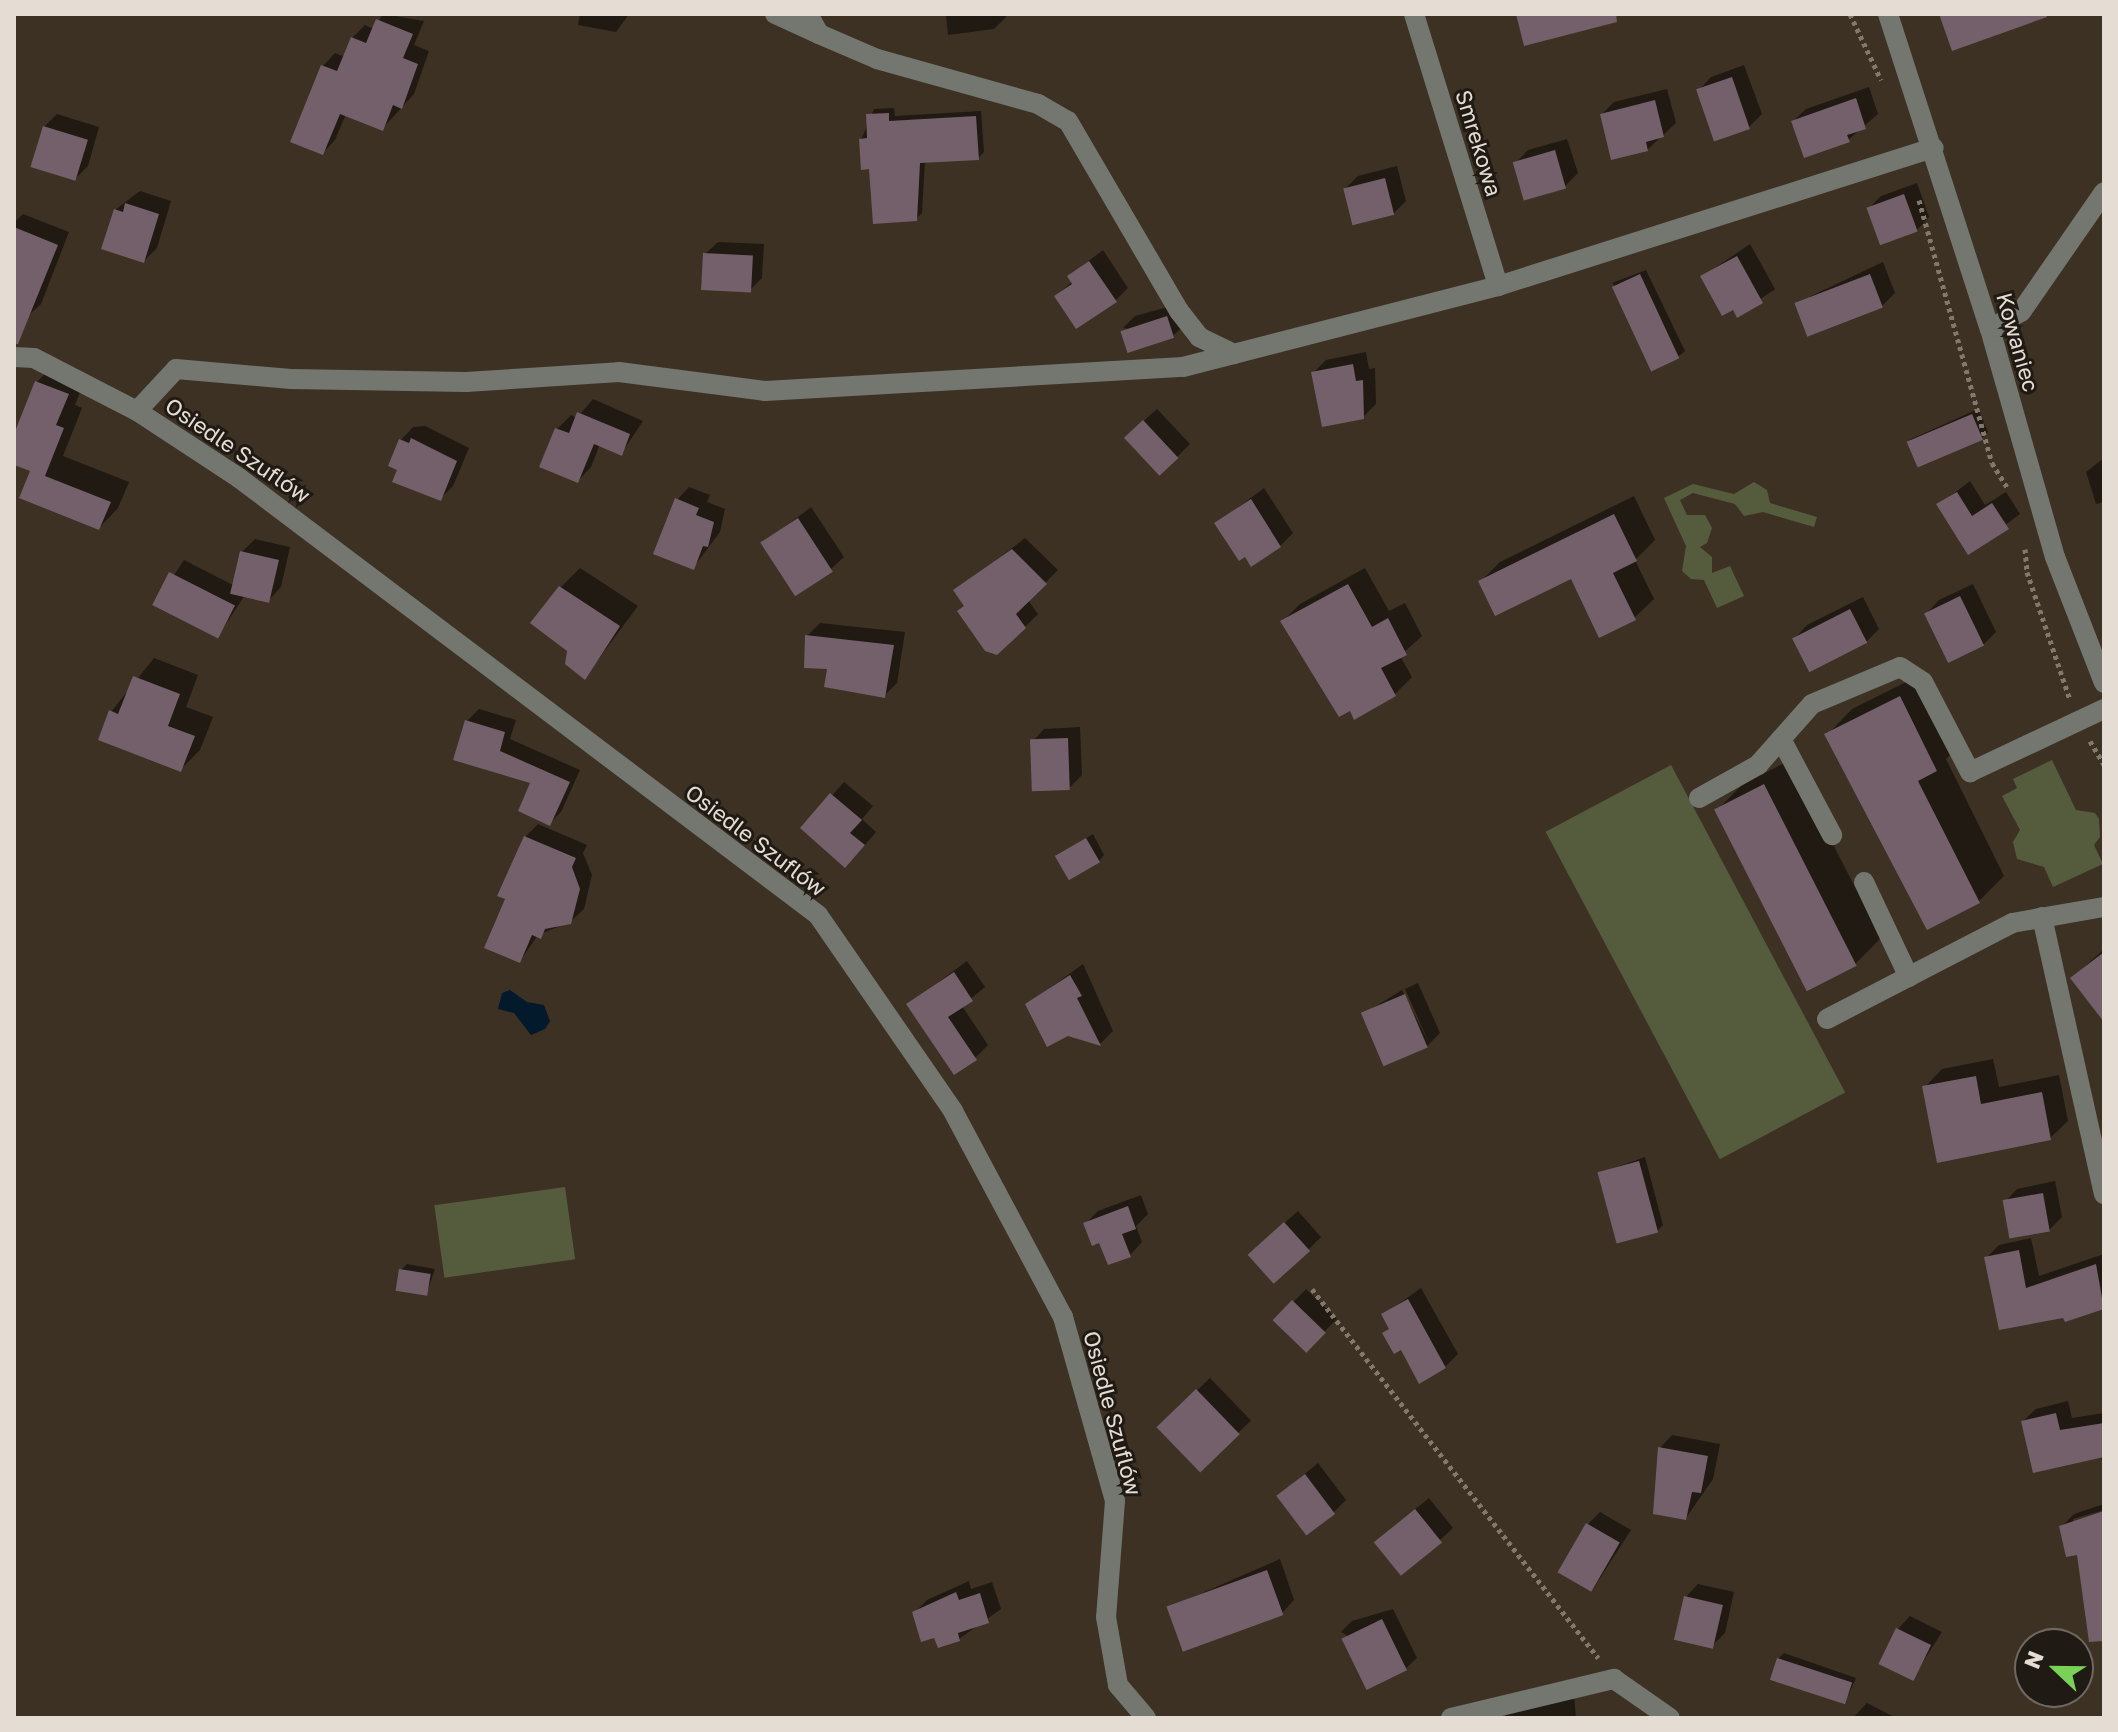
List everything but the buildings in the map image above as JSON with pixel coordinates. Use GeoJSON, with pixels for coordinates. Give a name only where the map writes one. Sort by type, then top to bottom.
{"type":"FeatureCollection","features":[{"type":"Feature","properties":{"kind":"street"},"geometry":{"type":"LineString","coordinates":[[775,14],[877,59],[1038,104],[1068,121],[1179,311],[1199,337],[1234,354]]}},
{"type":"Feature","properties":{"kind":"street"},"geometry":{"type":"LineString","coordinates":[[808,14],[819,34]]}},
{"type":"Feature","properties":{"kind":"street","name":"Smrekowa"},"geometry":{"type":"LineString","coordinates":[[1414,14],[1498,286]]}},
{"type":"Feature","properties":{"kind":"street","name":"Kowaniec"},"geometry":{"type":"LineString","coordinates":[[1888,14],[1934,148],[1990,329],[2055,557],[2104,683]]}},
{"type":"Feature","properties":{"kind":"street"},"geometry":{"type":"LineString","coordinates":[[137,411],[176,369],[291,379],[466,382],[619,372],[765,391],[1183,367],[1498,286],[1934,148]]}},
{"type":"Feature","properties":{"kind":"street"},"geometry":{"type":"LineString","coordinates":[[1990,329],[2021,312],[2104,192]]}},
{"type":"Feature","properties":{"kind":"street","name":"Osiedle Szuflów"},"geometry":{"type":"LineString","coordinates":[[14,357],[34,358],[137,411],[303,523],[818,915],[953,1111],[1063,1317],[1115,1501],[1106,1617],[1118,1685],[1146,1718]]}},
{"type":"Feature","properties":{"kind":"street"},"geometry":{"type":"LineString","coordinates":[[1699,798],[1758,765],[1812,704],[1900,667],[1923,682],[1970,772],[2104,709]]}},
{"type":"Feature","properties":{"kind":"street"},"geometry":{"type":"LineString","coordinates":[[1781,739],[1832,835]]}},
{"type":"Feature","properties":{"kind":"street"},"geometry":{"type":"LineString","coordinates":[[1864,882],[1909,977]]}},
{"type":"Feature","properties":{"kind":"street"},"geometry":{"type":"LineString","coordinates":[[1827,1019],[2012,923],[2104,907]]}},
{"type":"Feature","properties":{"kind":"street"},"geometry":{"type":"LineString","coordinates":[[2042,917],[2104,1194]]}},
{"type":"Feature","properties":{"kind":"street"},"geometry":{"type":"LineString","coordinates":[[1451,1718],[1614,1679],[1670,1718]]}},
{"type":"Feature","properties":{"kind":"path"},"geometry":{"type":"LineString","coordinates":[[1850,14],[1886,88]]}},
{"type":"Feature","properties":{"kind":"path"},"geometry":{"type":"LineString","coordinates":[[1908,158],[1992,463],[2014,497]]}},
{"type":"Feature","properties":{"kind":"path"},"geometry":{"type":"LineString","coordinates":[[2023,533],[2027,572],[2078,722],[2104,764]]}},
{"type":"Feature","properties":{"kind":"path"},"geometry":{"type":"LineString","coordinates":[[1312,1289],[1614,1679]]}},
{"type":"Feature","properties":{"kind":"green space"},"geometry":{"type":"Polygon","coordinates":[[[1754,482],[1767,490],[1770,503],[1817,517],[1814,527],[1763,512],[1744,516],[1735,504],[1693,493],[1680,500],[1687,515],[1705,515],[1712,528],[1707,543],[1700,547],[1712,557],[1712,573],[1730,566],[1744,596],[1717,608],[1704,580],[1691,579],[1682,571],[1686,546],[1664,498],[1693,484],[1734,494],[1754,482]]]}},
{"type":"Feature","properties":{"kind":"green space"},"geometry":{"type":"Polygon","coordinates":[[[2052,760],[2076,810],[2095,813],[2099,819],[2100,837],[2094,845],[2103,864],[2053,887],[2044,867],[2017,859],[2013,842],[2020,830],[2002,796],[2017,788],[2013,779],[2052,760]]]}},
{"type":"Feature","properties":{"kind":"green space"},"geometry":{"type":"Polygon","coordinates":[[[1671,765],[1845,1093],[1720,1159],[1546,832],[1671,765]]]}},
{"type":"Feature","properties":{"kind":"green space"},"geometry":{"type":"Polygon","coordinates":[[[565,1187],[575,1259],[444,1278],[434,1205],[565,1187]]]}},
{"type":"Feature","properties":{"kind":"water"},"geometry":{"type":"Polygon","coordinates":[[[510,990],[527,1002],[544,1005],[550,1021],[545,1029],[531,1035],[514,1013],[498,1009],[502,993],[510,990]]]}}]}
